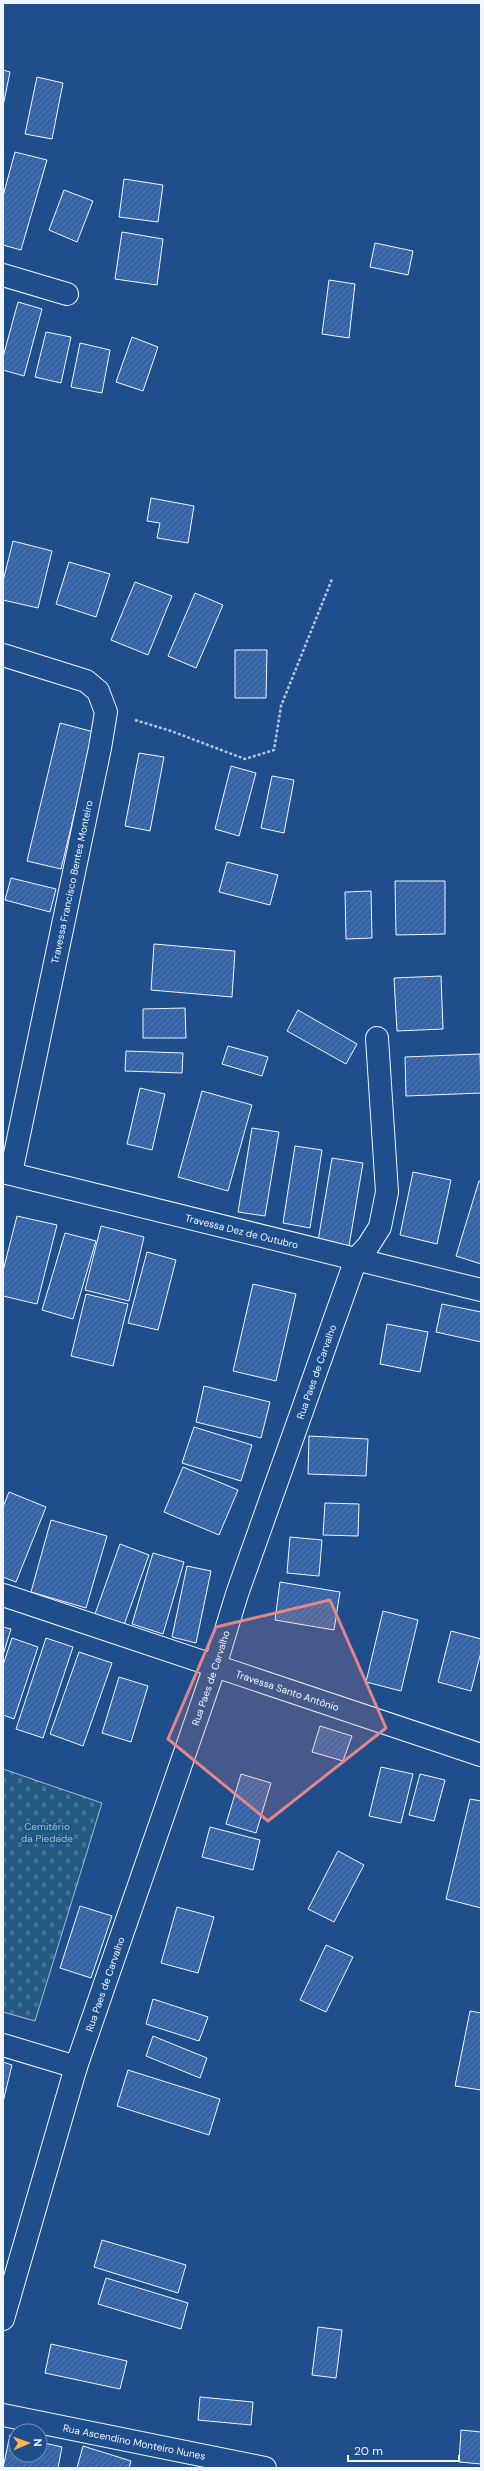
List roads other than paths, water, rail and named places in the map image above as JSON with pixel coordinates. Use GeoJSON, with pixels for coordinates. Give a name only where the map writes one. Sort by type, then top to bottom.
{"type":"FeatureCollection","features":[{"type":"Feature","properties":{"kind":"street"},"geometry":{"type":"LineString","coordinates":[[3,275],[68,294]]}},
{"type":"Feature","properties":{"kind":"street","name":"Travessa Francisco Bentes Monteiro"},"geometry":{"type":"LineString","coordinates":[[3,655],[86,681],[98,691],[106,712],[100,748],[7,1173]]}},
{"type":"Feature","properties":{"kind":"street","name":"Rua Paes de Carvalho"},"geometry":{"type":"LineString","coordinates":[[3,2319],[76,2067],[215,1666],[237,1594],[356,1259],[368,1246],[380,1227],[387,1192],[377,1038]]}},
{"type":"Feature","properties":{"kind":"street","name":"Travessa Dez de Outubro"},"geometry":{"type":"LineString","coordinates":[[7,1173],[481,1290]]}},
{"type":"Feature","properties":{"kind":"street","name":"Travessa Santo Antônio"},"geometry":{"type":"LineString","coordinates":[[3,1595],[481,1755]]}},
{"type":"Feature","properties":{"kind":"street"},"geometry":{"type":"LineString","coordinates":[[3,2045],[76,2067]]}},
{"type":"Feature","properties":{"kind":"street","name":"Rua Ascendino Monteiro Nunes"},"geometry":{"type":"LineString","coordinates":[[3,2416],[265,2468]]}},
{"type":"Feature","properties":{"kind":"park label","name":"Cemitério da Piedade"},"geometry":{"type":"Point","coordinates":[47,1832]}}]}
